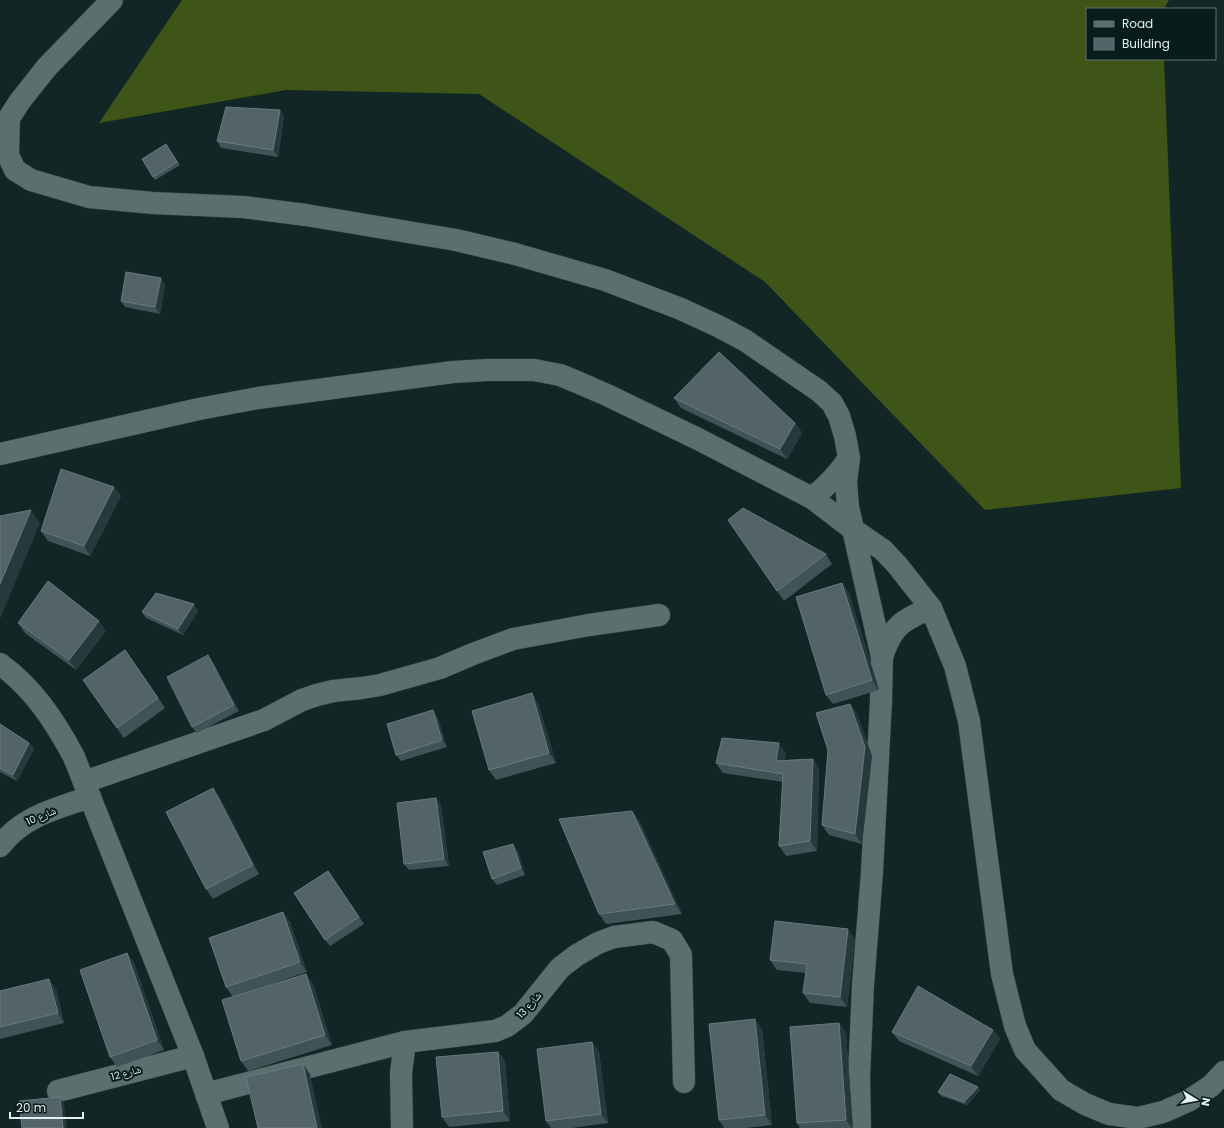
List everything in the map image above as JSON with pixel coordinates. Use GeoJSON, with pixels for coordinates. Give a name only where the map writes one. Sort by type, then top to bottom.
{"type":"FeatureCollection","features":[{"type":"Feature","properties":{"kind":"street"},"geometry":{"type":"LineString","coordinates":[[112,0],[47,67],[20,101],[10,118],[8,155],[15,170],[30,180],[89,197],[267,210],[306,215],[456,240],[515,254],[605,280],[681,309],[720,327],[746,341],[819,390],[832,403],[839,416],[845,436],[848,458],[848,507],[882,657],[872,872],[863,985],[859,1077],[860,1128]]}},
{"type":"Feature","properties":{"kind":"street"},"geometry":{"type":"LineString","coordinates":[[0,454],[199,409],[258,398],[453,372],[500,369],[534,370],[560,375],[607,395],[698,439],[812,498],[883,550],[898,566],[931,608],[955,666],[969,721],[1002,974],[1015,1026],[1025,1050],[1061,1090],[1085,1104],[1109,1114],[1142,1123],[1188,1101],[1211,1086],[1224,1072]]}},
{"type":"Feature","properties":{"kind":"street"},"geometry":{"type":"LineString","coordinates":[[812,498],[839,474],[848,458]]}},
{"type":"Feature","properties":{"kind":"street"},"geometry":{"type":"LineString","coordinates":[[882,657],[887,641],[896,628],[909,617],[931,608]]}},
{"type":"Feature","properties":{"kind":"street","name":"شارع 10"},"geometry":{"type":"LineString","coordinates":[[0,846],[24,823],[87,790],[264,720],[302,700],[334,691],[362,688],[393,681],[440,668],[513,639],[589,625],[659,615]]}},
{"type":"Feature","properties":{"kind":"street"},"geometry":{"type":"LineString","coordinates":[[0,664],[27,688],[46,709],[74,756],[193,1056],[218,1128]]}},
{"type":"Feature","properties":{"kind":"street","name":"شارع 13"},"geometry":{"type":"LineString","coordinates":[[206,1094],[405,1042],[495,1031],[507,1026],[523,1014],[560,968],[577,955],[598,943],[614,937],[653,932],[672,940],[681,955],[684,1082]]}},
{"type":"Feature","properties":{"kind":"street"},"geometry":{"type":"LineString","coordinates":[[402,1128],[401,1073],[405,1042]]}},
{"type":"Feature","properties":{"kind":"street","name":"شارع 12"},"geometry":{"type":"LineString","coordinates":[[58,1091],[193,1056]]}},
{"type":"Feature","properties":{"kind":"green space"},"geometry":{"type":"Polygon","coordinates":[[[182,0],[1169,0],[1165,8],[1086,8],[1086,60],[1164,60],[1181,488],[985,510],[765,282],[479,94],[286,90],[99,123],[182,0]]]}},
{"type":"Feature","properties":{"kind":"building"},"geometry":{"type":"Polygon","coordinates":[[[226,107],[280,110],[273,150],[217,141],[226,107]]]}},
{"type":"Feature","properties":{"kind":"building"},"geometry":{"type":"Polygon","coordinates":[[[166,144],[177,162],[153,177],[142,159],[166,144]]]}},
{"type":"Feature","properties":{"kind":"building"},"geometry":{"type":"Polygon","coordinates":[[[126,272],[161,278],[155,307],[121,301],[126,272]]]}},
{"type":"Feature","properties":{"kind":"building"},"geometry":{"type":"Polygon","coordinates":[[[719,352],[795,423],[780,449],[674,398],[719,352]]]}},
{"type":"Feature","properties":{"kind":"building"},"geometry":{"type":"Polygon","coordinates":[[[61,469],[114,487],[84,546],[41,531],[61,469]]]}},
{"type":"Feature","properties":{"kind":"building"},"geometry":{"type":"Polygon","coordinates":[[[743,508],[826,554],[777,591],[728,520],[743,508]]]}},
{"type":"Feature","properties":{"kind":"building"},"geometry":{"type":"Polygon","coordinates":[[[31,510],[0,584],[0,516],[31,510]]]}},
{"type":"Feature","properties":{"kind":"building"},"geometry":{"type":"Polygon","coordinates":[[[48,581],[99,621],[69,660],[18,623],[48,581]]]}},
{"type":"Feature","properties":{"kind":"building"},"geometry":{"type":"Polygon","coordinates":[[[842,583],[872,680],[826,695],[796,597],[842,583]]]}},
{"type":"Feature","properties":{"kind":"building"},"geometry":{"type":"Polygon","coordinates":[[[156,593],[194,604],[178,629],[142,612],[156,593]]]}},
{"type":"Feature","properties":{"kind":"building"},"geometry":{"type":"Polygon","coordinates":[[[125,650],[158,698],[117,728],[83,680],[125,650]]]}},
{"type":"Feature","properties":{"kind":"building"},"geometry":{"type":"Polygon","coordinates":[[[208,655],[234,705],[192,727],[167,677],[208,655]]]}},
{"type":"Feature","properties":{"kind":"building"},"geometry":{"type":"Polygon","coordinates":[[[532,693],[549,753],[489,770],[472,711],[532,693]]]}},
{"type":"Feature","properties":{"kind":"building"},"geometry":{"type":"Polygon","coordinates":[[[850,704],[865,747],[855,834],[822,825],[828,750],[816,713],[850,704]]]}},
{"type":"Feature","properties":{"kind":"building"},"geometry":{"type":"Polygon","coordinates":[[[433,710],[442,740],[396,755],[387,724],[433,710]]]}},
{"type":"Feature","properties":{"kind":"building"},"geometry":{"type":"Polygon","coordinates":[[[0,724],[29,743],[13,775],[0,768],[0,724]]]}},
{"type":"Feature","properties":{"kind":"building"},"geometry":{"type":"Polygon","coordinates":[[[722,738],[779,743],[776,761],[813,759],[810,841],[779,846],[783,774],[716,763],[722,738]]]}},
{"type":"Feature","properties":{"kind":"building"},"geometry":{"type":"Polygon","coordinates":[[[213,788],[253,865],[206,889],[166,812],[213,788]]]}},
{"type":"Feature","properties":{"kind":"building"},"geometry":{"type":"Polygon","coordinates":[[[436,798],[444,859],[404,864],[397,803],[436,798]]]}},
{"type":"Feature","properties":{"kind":"building"},"geometry":{"type":"Polygon","coordinates":[[[632,811],[675,904],[599,914],[559,819],[632,811]]]}},
{"type":"Feature","properties":{"kind":"building"},"geometry":{"type":"Polygon","coordinates":[[[513,844],[521,868],[492,879],[483,852],[513,844]]]}},
{"type":"Feature","properties":{"kind":"building"},"geometry":{"type":"Polygon","coordinates":[[[328,871],[359,917],[325,940],[294,893],[328,871]]]}},
{"type":"Feature","properties":{"kind":"building"},"geometry":{"type":"Polygon","coordinates":[[[283,912],[300,962],[226,987],[209,938],[283,912]]]}},
{"type":"Feature","properties":{"kind":"building"},"geometry":{"type":"Polygon","coordinates":[[[775,921],[848,929],[840,997],[803,993],[807,964],[770,960],[775,921]]]}},
{"type":"Feature","properties":{"kind":"building"},"geometry":{"type":"Polygon","coordinates":[[[127,953],[157,1040],[110,1057],[80,970],[127,953]]]}},
{"type":"Feature","properties":{"kind":"building"},"geometry":{"type":"Polygon","coordinates":[[[306,974],[325,1035],[241,1061],[222,1000],[306,974]]]}},
{"type":"Feature","properties":{"kind":"building"},"geometry":{"type":"Polygon","coordinates":[[[49,979],[58,1013],[0,1027],[0,991],[49,979]]]}},
{"type":"Feature","properties":{"kind":"building"},"geometry":{"type":"Polygon","coordinates":[[[918,986],[993,1030],[971,1066],[892,1032],[918,986]]]}},
{"type":"Feature","properties":{"kind":"building"},"geometry":{"type":"Polygon","coordinates":[[[755,1019],[765,1115],[719,1120],[709,1024],[755,1019]]]}},
{"type":"Feature","properties":{"kind":"building"},"geometry":{"type":"Polygon","coordinates":[[[839,1023],[846,1120],[797,1123],[790,1027],[839,1023]]]}},
{"type":"Feature","properties":{"kind":"building"},"geometry":{"type":"Polygon","coordinates":[[[592,1042],[601,1114],[546,1121],[537,1049],[592,1042]]]}},
{"type":"Feature","properties":{"kind":"building"},"geometry":{"type":"Polygon","coordinates":[[[498,1052],[503,1111],[442,1117],[436,1057],[498,1052]]]}},
{"type":"Feature","properties":{"kind":"building"},"geometry":{"type":"Polygon","coordinates":[[[303,1064],[317,1128],[258,1128],[246,1077],[303,1064]]]}},
{"type":"Feature","properties":{"kind":"building"},"geometry":{"type":"Polygon","coordinates":[[[950,1074],[978,1087],[964,1102],[938,1092],[950,1074]]]}},
{"type":"Feature","properties":{"kind":"building"},"geometry":{"type":"Polygon","coordinates":[[[60,1097],[63,1128],[22,1128],[19,1101],[60,1097]]]}}]}
